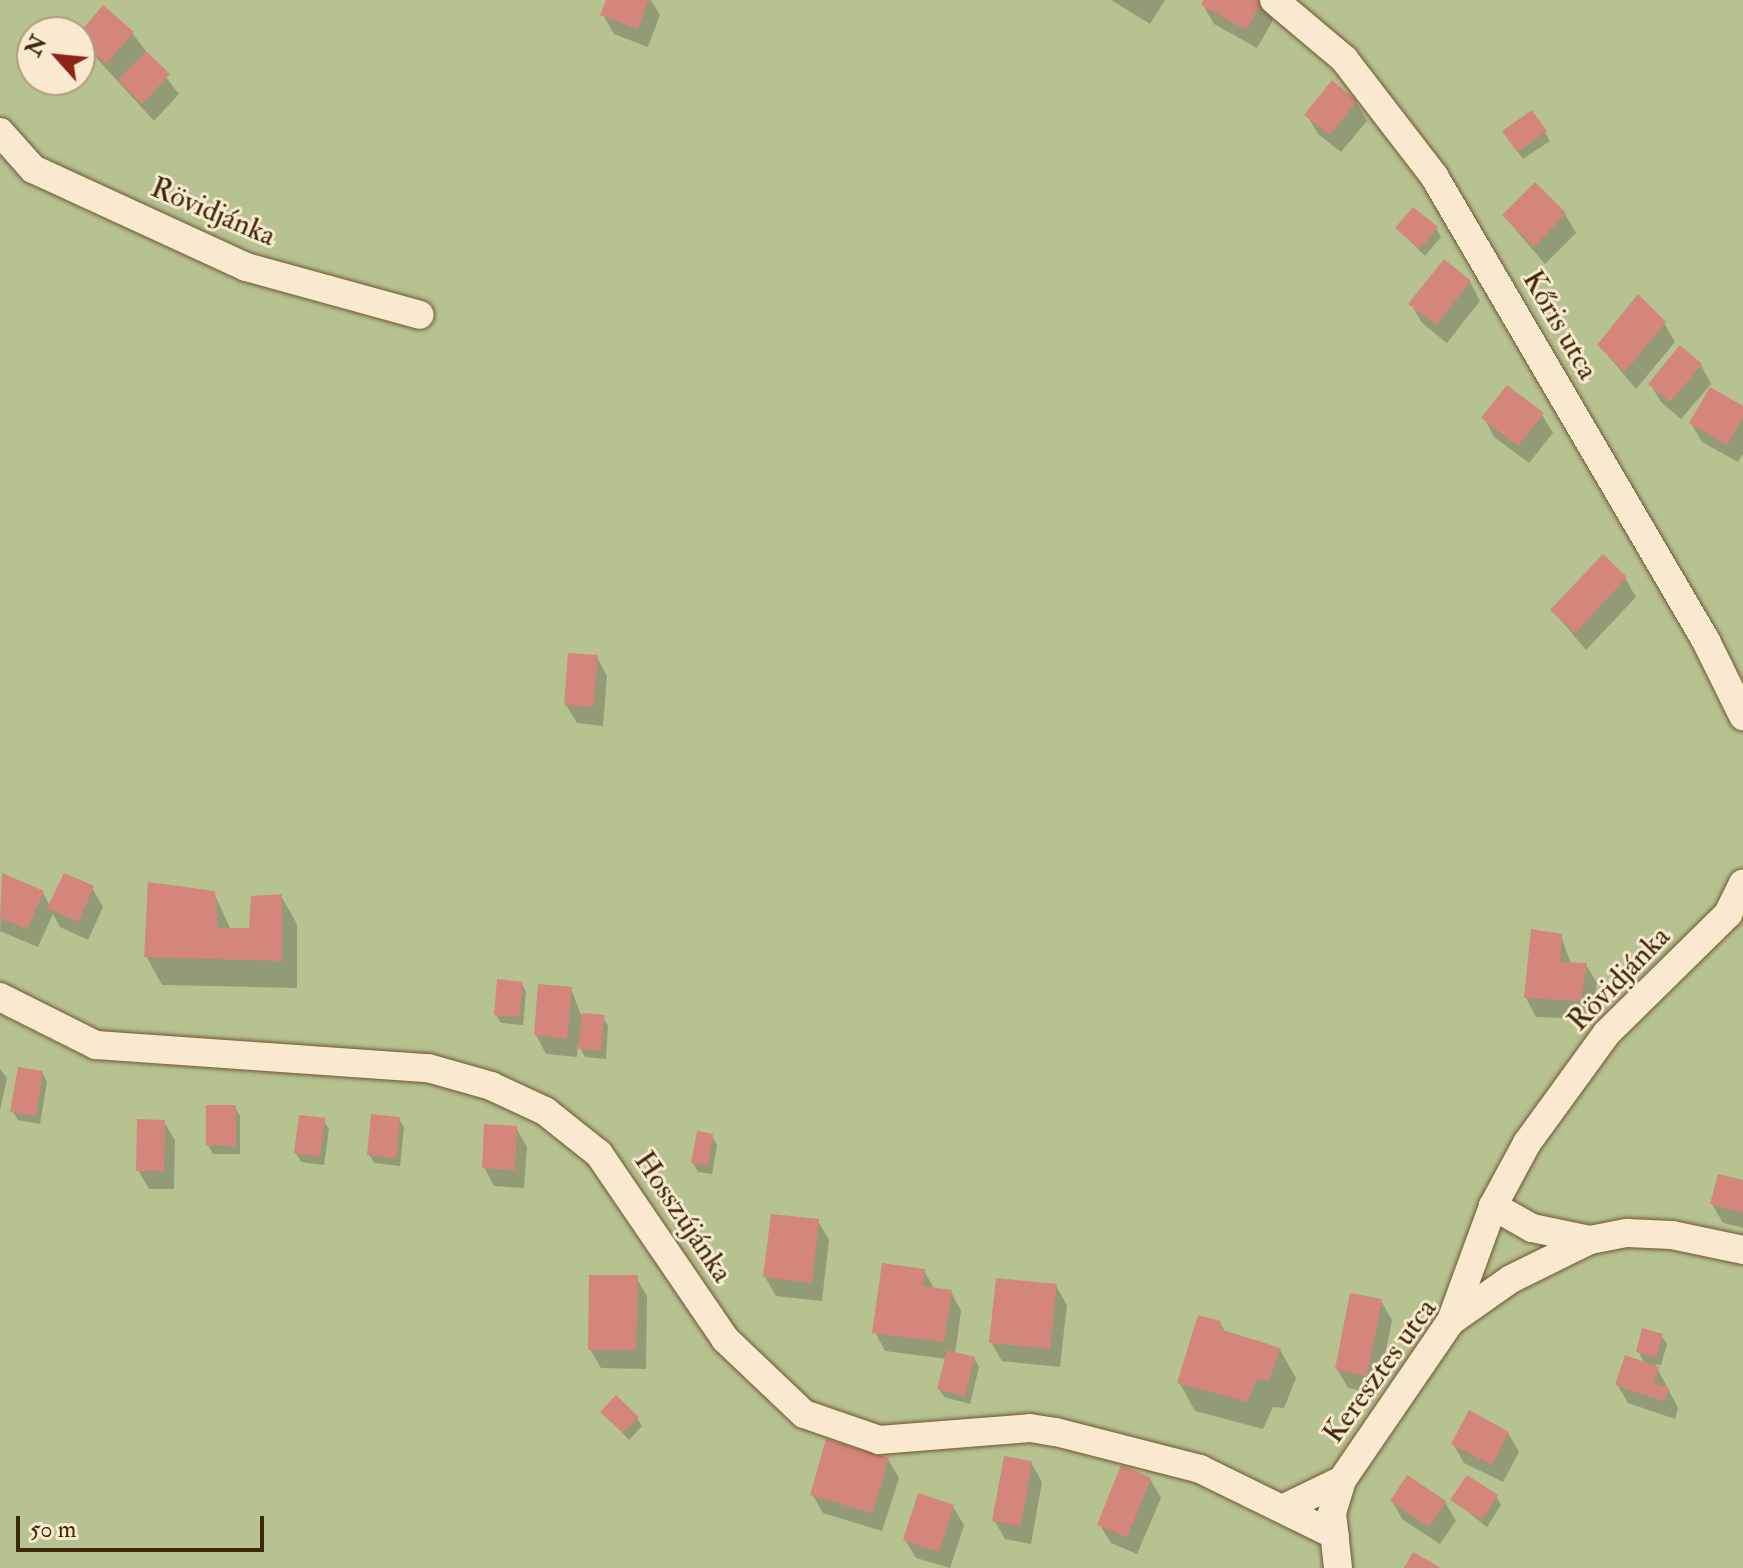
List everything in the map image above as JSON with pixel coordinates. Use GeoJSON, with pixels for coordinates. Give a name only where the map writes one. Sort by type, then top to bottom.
{"type":"FeatureCollection","features":[{"type":"Feature","properties":{"kind":"street","name":"Kőris utca"},"geometry":{"type":"LineString","coordinates":[[1274,0],[1344,59],[1434,176],[1706,641],[1743,716]]}},
{"type":"Feature","properties":{"kind":"street","name":"Rövidjánka"},"geometry":{"type":"LineString","coordinates":[[0,132],[33,169],[246,267],[420,315]]}},
{"type":"Feature","properties":{"kind":"street","name":"Rövidjánka"},"geometry":{"type":"LineString","coordinates":[[1451,1321],[1493,1206],[1527,1143],[1607,1033],[1728,914],[1743,883]]}},
{"type":"Feature","properties":{"kind":"street","name":"Hosszújánka"},"geometry":{"type":"LineString","coordinates":[[0,997],[96,1045],[428,1068],[491,1086],[545,1111],[599,1154],[725,1339],[804,1414],[879,1440],[1030,1428],[1056,1432],[1200,1469],[1286,1507]]}},
{"type":"Feature","properties":{"kind":"street"},"geometry":{"type":"LineString","coordinates":[[1493,1206],[1532,1228],[1590,1240]]}},
{"type":"Feature","properties":{"kind":"street","name":"Keresztes utca"},"geometry":{"type":"LineString","coordinates":[[1338,1568],[1332,1513],[1342,1480],[1451,1321],[1511,1279],[1590,1240],[1627,1233],[1672,1235],[1743,1250]]}},
{"type":"Feature","properties":{"kind":"street","name":"Keresztes utca"},"geometry":{"type":"LineString","coordinates":[[1286,1507],[1342,1480]]}},
{"type":"Feature","properties":{"kind":"street"},"geometry":{"type":"LineString","coordinates":[[1286,1507],[1335,1535]]}},
{"type":"Feature","properties":{"kind":"green space"},"geometry":{"type":"Polygon","coordinates":[[[0,0],[1743,0],[1743,1568],[0,1568],[0,0]]]}},
{"type":"Feature","properties":{"kind":"building"},"geometry":{"type":"Polygon","coordinates":[[[606,0],[648,0],[638,29],[600,15],[606,0]]]}},
{"type":"Feature","properties":{"kind":"building"},"geometry":{"type":"Polygon","coordinates":[[[1203,0],[1263,0],[1246,30],[1201,5],[1203,0]]]}},
{"type":"Feature","properties":{"kind":"building"},"geometry":{"type":"Polygon","coordinates":[[[103,5],[134,32],[106,64],[96,55],[94,16],[103,5]]]}},
{"type":"Feature","properties":{"kind":"building"},"geometry":{"type":"Polygon","coordinates":[[[146,51],[170,74],[142,104],[118,80],[146,51]]]}},
{"type":"Feature","properties":{"kind":"building"},"geometry":{"type":"Polygon","coordinates":[[[1332,80],[1357,101],[1330,135],[1304,115],[1332,80]]]}},
{"type":"Feature","properties":{"kind":"building"},"geometry":{"type":"Polygon","coordinates":[[[1532,110],[1547,131],[1517,152],[1502,131],[1532,110]]]}},
{"type":"Feature","properties":{"kind":"building"},"geometry":{"type":"Polygon","coordinates":[[[1535,182],[1566,213],[1534,247],[1502,215],[1535,182]]]}},
{"type":"Feature","properties":{"kind":"building"},"geometry":{"type":"Polygon","coordinates":[[[1413,207],[1438,227],[1420,249],[1395,228],[1413,207]]]}},
{"type":"Feature","properties":{"kind":"building"},"geometry":{"type":"Polygon","coordinates":[[[1444,259],[1471,281],[1436,325],[1408,304],[1444,259]]]}},
{"type":"Feature","properties":{"kind":"building"},"geometry":{"type":"Polygon","coordinates":[[[1638,294],[1666,322],[1625,372],[1597,345],[1638,294]]]}},
{"type":"Feature","properties":{"kind":"building"},"geometry":{"type":"Polygon","coordinates":[[[1680,345],[1702,364],[1670,402],[1648,384],[1680,345]]]}},
{"type":"Feature","properties":{"kind":"building"},"geometry":{"type":"Polygon","coordinates":[[[1507,385],[1544,413],[1518,446],[1481,418],[1507,385]]]}},
{"type":"Feature","properties":{"kind":"building"},"geometry":{"type":"Polygon","coordinates":[[[1710,387],[1743,406],[1743,417],[1727,445],[1689,423],[1710,387]]]}},
{"type":"Feature","properties":{"kind":"building"},"geometry":{"type":"Polygon","coordinates":[[[1603,554],[1627,577],[1575,633],[1550,610],[1603,554]]]}},
{"type":"Feature","properties":{"kind":"building"},"geometry":{"type":"Polygon","coordinates":[[[568,653],[598,655],[593,707],[564,705],[568,653]]]}},
{"type":"Feature","properties":{"kind":"building"},"geometry":{"type":"Polygon","coordinates":[[[2,873],[44,891],[27,929],[0,918],[2,873]]]}},
{"type":"Feature","properties":{"kind":"building"},"geometry":{"type":"Polygon","coordinates":[[[64,873],[94,886],[78,922],[47,908],[64,873]]]}},
{"type":"Feature","properties":{"kind":"building"},"geometry":{"type":"Polygon","coordinates":[[[148,882],[215,891],[218,928],[249,928],[251,896],[282,894],[282,961],[144,957],[148,882]]]}},
{"type":"Feature","properties":{"kind":"building"},"geometry":{"type":"Polygon","coordinates":[[[1531,929],[1562,934],[1560,962],[1587,963],[1581,1001],[1524,998],[1531,929]]]}},
{"type":"Feature","properties":{"kind":"building"},"geometry":{"type":"Polygon","coordinates":[[[497,979],[523,982],[519,1017],[494,1015],[497,979]]]}},
{"type":"Feature","properties":{"kind":"building"},"geometry":{"type":"Polygon","coordinates":[[[538,984],[572,987],[567,1039],[534,1035],[538,984]]]}},
{"type":"Feature","properties":{"kind":"building"},"geometry":{"type":"Polygon","coordinates":[[[582,1013],[605,1015],[601,1051],[578,1049],[582,1013]]]}},
{"type":"Feature","properties":{"kind":"building"},"geometry":{"type":"Polygon","coordinates":[[[18,1067],[43,1071],[36,1116],[10,1112],[18,1067]]]}},
{"type":"Feature","properties":{"kind":"building"},"geometry":{"type":"Polygon","coordinates":[[[206,1105],[236,1105],[236,1146],[206,1145],[206,1105]]]}},
{"type":"Feature","properties":{"kind":"building"},"geometry":{"type":"Polygon","coordinates":[[[371,1114],[400,1117],[396,1158],[367,1155],[371,1114]]]}},
{"type":"Feature","properties":{"kind":"building"},"geometry":{"type":"Polygon","coordinates":[[[299,1115],[325,1118],[320,1157],[294,1153],[299,1115]]]}},
{"type":"Feature","properties":{"kind":"building"},"geometry":{"type":"Polygon","coordinates":[[[137,1119],[165,1120],[164,1171],[136,1171],[137,1119]]]}},
{"type":"Feature","properties":{"kind":"building"},"geometry":{"type":"Polygon","coordinates":[[[484,1124],[517,1126],[515,1170],[482,1168],[484,1124]]]}},
{"type":"Feature","properties":{"kind":"building"},"geometry":{"type":"Polygon","coordinates":[[[697,1131],[713,1134],[708,1166],[691,1163],[697,1131]]]}},
{"type":"Feature","properties":{"kind":"building"},"geometry":{"type":"Polygon","coordinates":[[[1718,1174],[1743,1180],[1743,1213],[1710,1204],[1718,1174]]]}},
{"type":"Feature","properties":{"kind":"building"},"geometry":{"type":"Polygon","coordinates":[[[771,1214],[819,1219],[812,1283],[763,1277],[771,1214]]]}},
{"type":"Feature","properties":{"kind":"building"},"geometry":{"type":"Polygon","coordinates":[[[882,1263],[925,1269],[923,1286],[952,1290],[944,1342],[872,1333],[882,1263]]]}},
{"type":"Feature","properties":{"kind":"building"},"geometry":{"type":"Polygon","coordinates":[[[589,1275],[638,1275],[636,1350],[588,1350],[589,1275]]]}},
{"type":"Feature","properties":{"kind":"building"},"geometry":{"type":"Polygon","coordinates":[[[996,1278],[1057,1284],[1050,1349],[989,1343],[996,1278]]]}},
{"type":"Feature","properties":{"kind":"building"},"geometry":{"type":"Polygon","coordinates":[[[1350,1293],[1382,1299],[1367,1376],[1335,1369],[1350,1293]]]}},
{"type":"Feature","properties":{"kind":"building"},"geometry":{"type":"Polygon","coordinates":[[[1198,1315],[1221,1321],[1219,1329],[1281,1348],[1269,1380],[1257,1379],[1247,1402],[1177,1383],[1198,1315]]]}},
{"type":"Feature","properties":{"kind":"building"},"geometry":{"type":"Polygon","coordinates":[[[1642,1328],[1663,1334],[1656,1358],[1636,1352],[1642,1328]]]}},
{"type":"Feature","properties":{"kind":"building"},"geometry":{"type":"Polygon","coordinates":[[[947,1350],[975,1357],[965,1396],[937,1389],[947,1350]]]}},
{"type":"Feature","properties":{"kind":"building"},"geometry":{"type":"Polygon","coordinates":[[[1625,1355],[1659,1367],[1654,1383],[1669,1388],[1664,1401],[1615,1385],[1625,1355]]]}},
{"type":"Feature","properties":{"kind":"building"},"geometry":{"type":"Polygon","coordinates":[[[616,1395],[639,1417],[623,1433],[600,1412],[616,1395]]]}},
{"type":"Feature","properties":{"kind":"building"},"geometry":{"type":"Polygon","coordinates":[[[1469,1410],[1509,1432],[1492,1465],[1451,1444],[1469,1410]]]}},
{"type":"Feature","properties":{"kind":"building"},"geometry":{"type":"Polygon","coordinates":[[[826,1439],[889,1458],[872,1513],[810,1495],[826,1439]]]}},
{"type":"Feature","properties":{"kind":"building"},"geometry":{"type":"Polygon","coordinates":[[[1004,1456],[1032,1461],[1021,1526],[992,1521],[1004,1456]]]}},
{"type":"Feature","properties":{"kind":"building"},"geometry":{"type":"Polygon","coordinates":[[[1121,1465],[1151,1478],[1127,1537],[1097,1525],[1121,1465]]]}},
{"type":"Feature","properties":{"kind":"building"},"geometry":{"type":"Polygon","coordinates":[[[1407,1475],[1446,1501],[1429,1527],[1390,1501],[1407,1475]]]}},
{"type":"Feature","properties":{"kind":"building"},"geometry":{"type":"Polygon","coordinates":[[[1467,1475],[1498,1495],[1482,1520],[1450,1500],[1467,1475]]]}},
{"type":"Feature","properties":{"kind":"building"},"geometry":{"type":"Polygon","coordinates":[[[918,1493],[954,1505],[939,1552],[903,1540],[918,1493]]]}},
{"type":"Feature","properties":{"kind":"building"},"geometry":{"type":"Polygon","coordinates":[[[1413,1552],[1441,1568],[1404,1568],[1413,1552]]]}}]}
